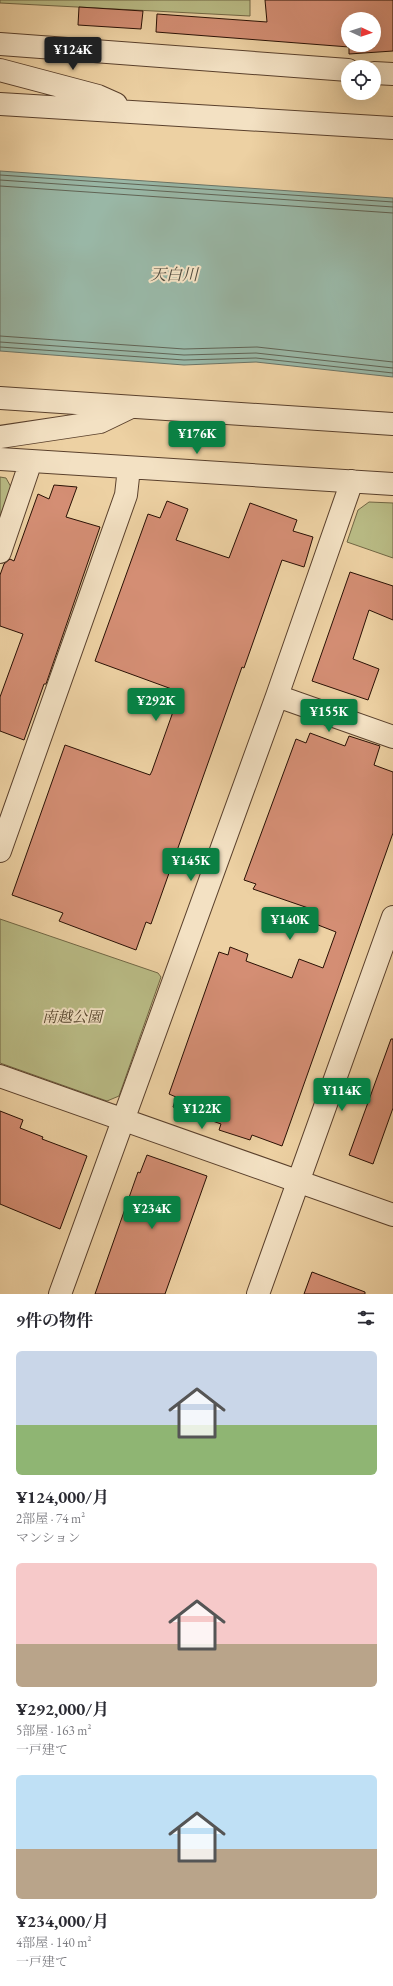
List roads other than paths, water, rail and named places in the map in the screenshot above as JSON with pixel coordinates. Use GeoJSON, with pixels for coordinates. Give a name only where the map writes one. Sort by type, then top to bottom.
{"type":"FeatureCollection","features":[{"type":"Feature","properties":{"kind":"street"},"geometry":{"type":"LineString","coordinates":[[0,44],[341,69]]}},
{"type":"Feature","properties":{"kind":"street"},"geometry":{"type":"LineString","coordinates":[[0,70],[98,96],[132,111]]}},
{"type":"Feature","properties":{"kind":"street"},"geometry":{"type":"LineString","coordinates":[[381,73],[393,74]]}},
{"type":"Feature","properties":{"kind":"street"},"geometry":{"type":"LineString","coordinates":[[0,104],[393,128]]}},
{"type":"Feature","properties":{"kind":"street"},"geometry":{"type":"LineString","coordinates":[[0,398],[130,408],[144,407],[393,424]]}},
{"type":"Feature","properties":{"kind":"street"},"geometry":{"type":"LineString","coordinates":[[0,437],[100,422],[130,408]]}},
{"type":"Feature","properties":{"kind":"street"},"geometry":{"type":"LineString","coordinates":[[0,459],[393,484]]}},
{"type":"Feature","properties":{"kind":"street"},"geometry":{"type":"LineString","coordinates":[[0,552],[19,500],[31,460]]}},
{"type":"Feature","properties":{"kind":"street"},"geometry":{"type":"LineString","coordinates":[[0,851],[126,495],[129,468]]}},
{"type":"Feature","properties":{"kind":"street"},"geometry":{"type":"LineString","coordinates":[[60,1294],[277,696],[352,481]]}},
{"type":"Feature","properties":{"kind":"street"},"geometry":{"type":"LineString","coordinates":[[277,696],[393,737]]}},
{"type":"Feature","properties":{"kind":"street"},"geometry":{"type":"LineString","coordinates":[[258,1294],[393,917]]}},
{"type":"Feature","properties":{"kind":"street"},"geometry":{"type":"LineString","coordinates":[[0,1076],[393,1215]]}},
{"type":"Feature","properties":{"kind":"water","name":"天白川"},"geometry":{"type":"Polygon","coordinates":[[[0,171],[393,198],[393,377],[256,362],[184,365],[0,351],[0,171]]]}},
{"type":"Feature","properties":{"kind":"park label","name":"南越公園"},"geometry":{"type":"Point","coordinates":[72,1016]}}]}
